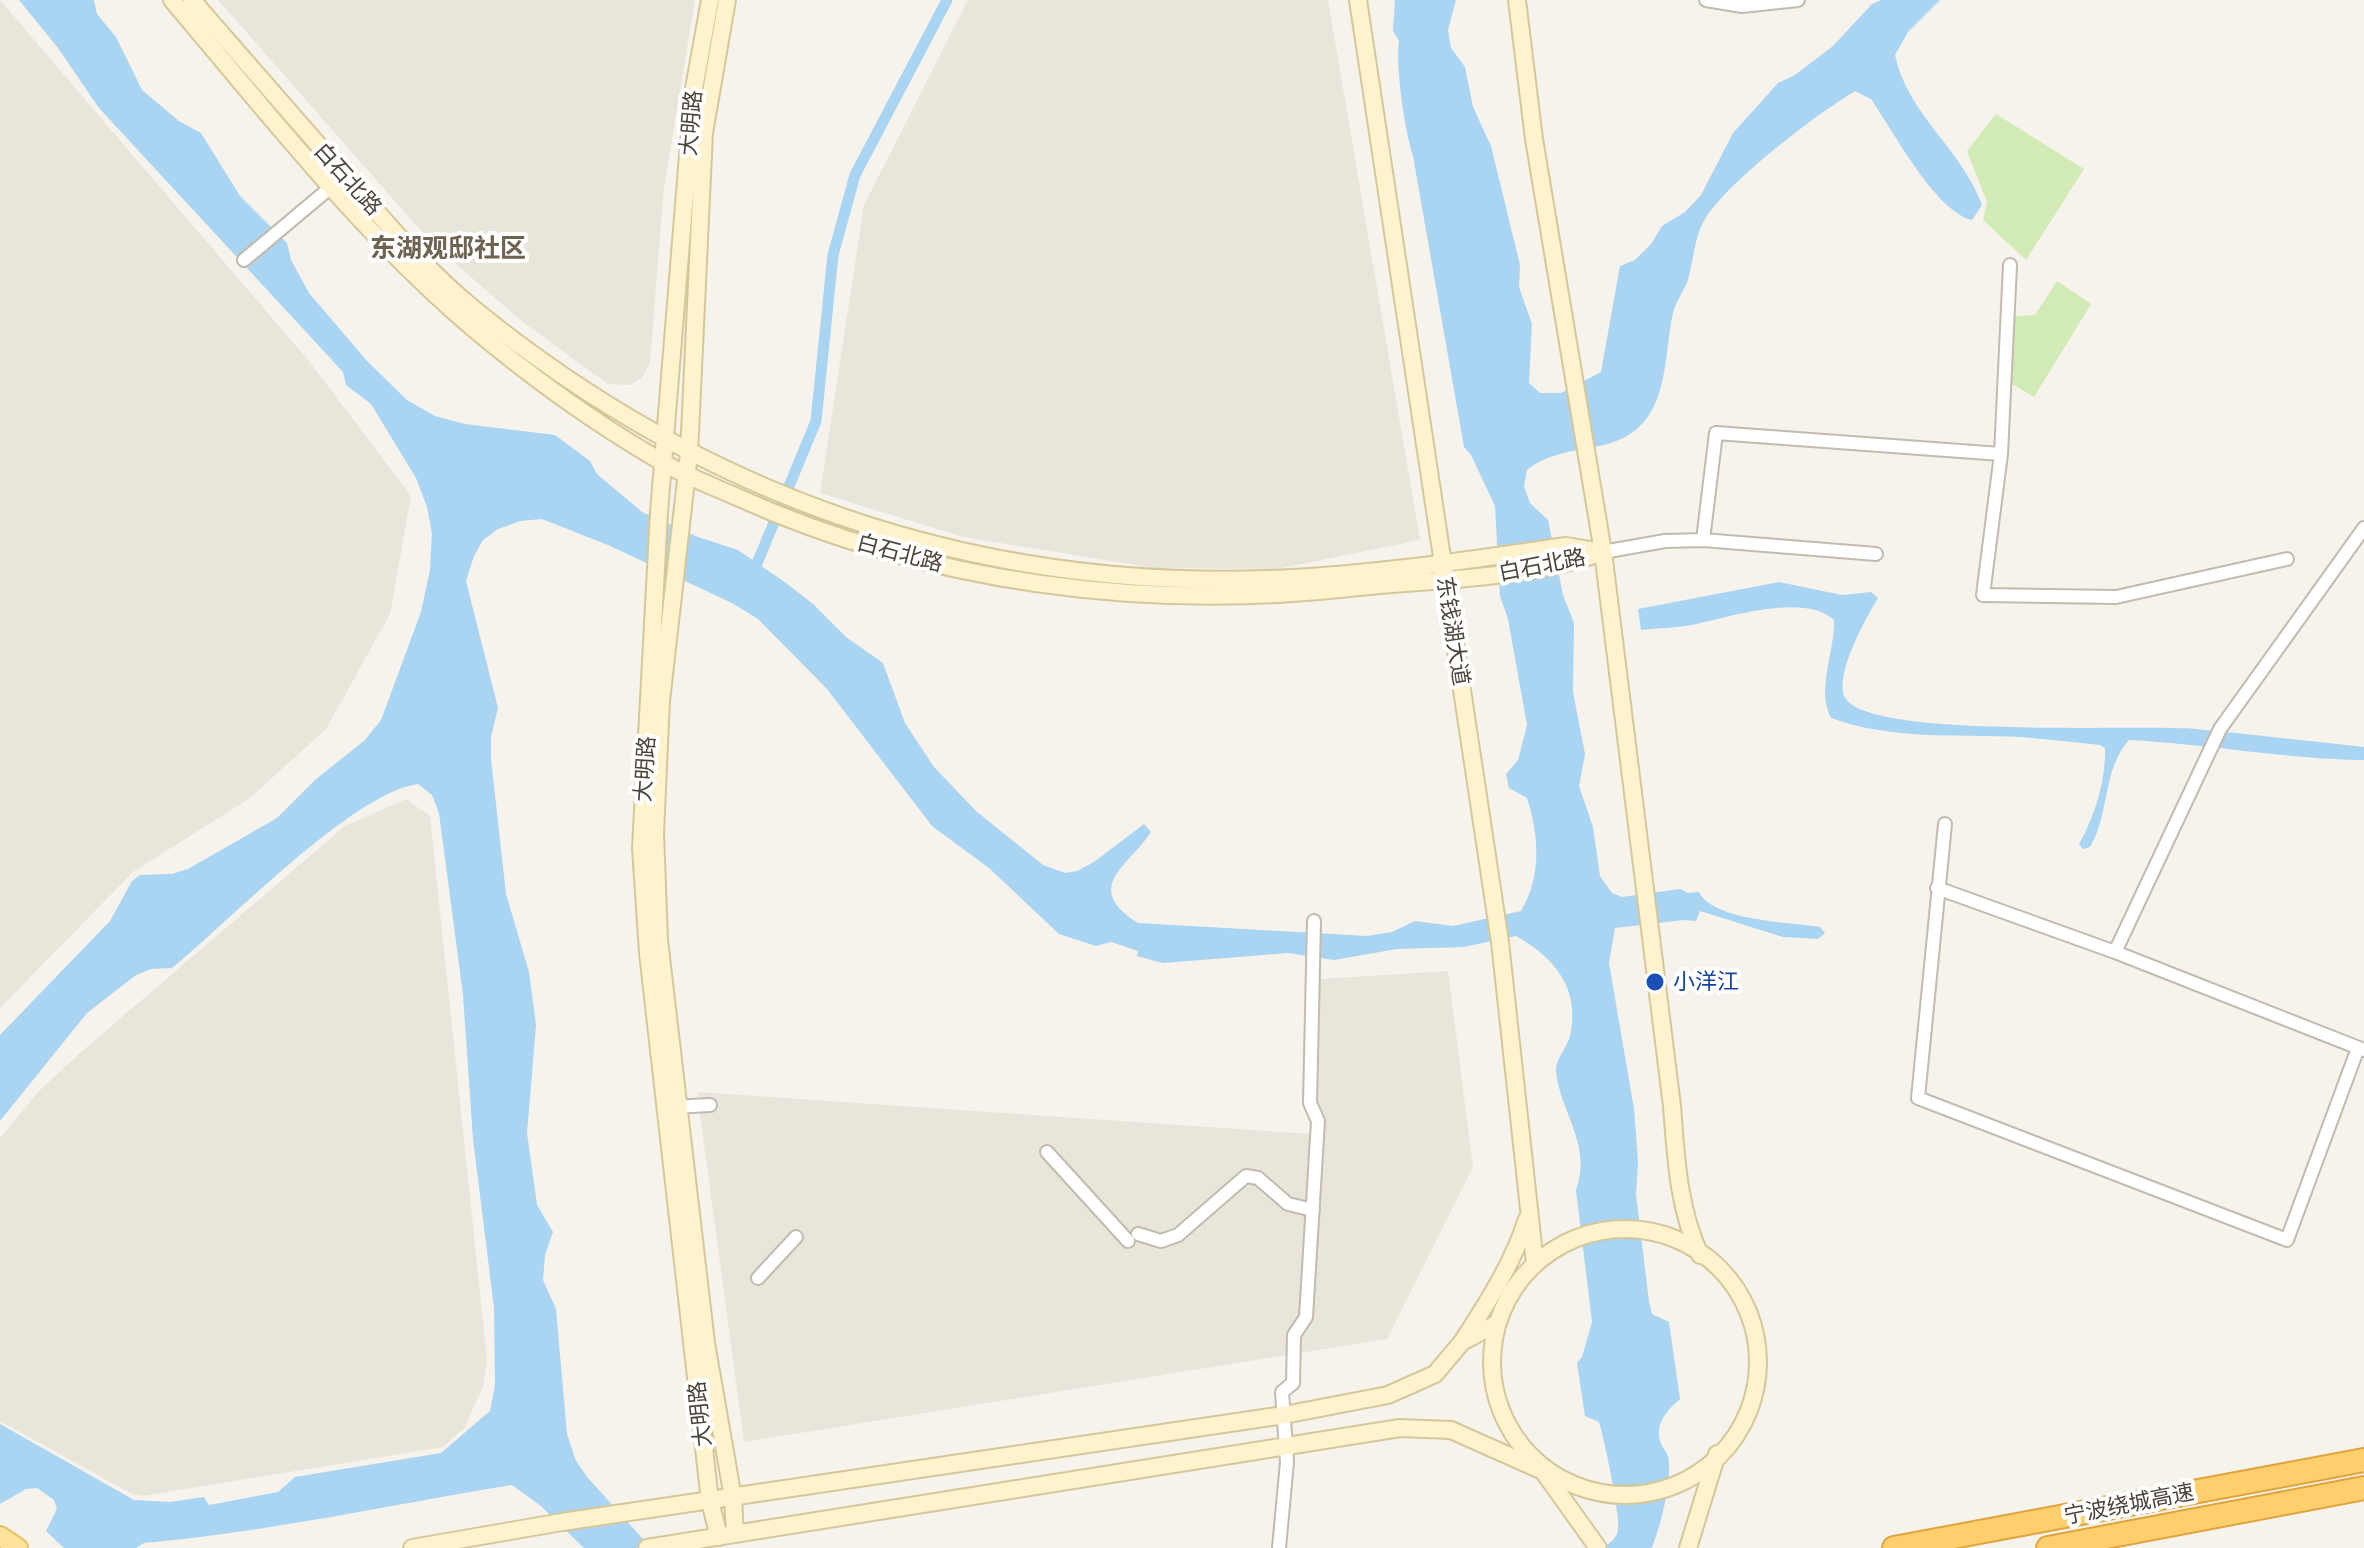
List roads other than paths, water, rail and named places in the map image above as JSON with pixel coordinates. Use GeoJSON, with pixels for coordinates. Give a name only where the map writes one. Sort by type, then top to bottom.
{"type":"FeatureCollection","features":[{"type":"Feature","properties":{"kind":"highway","name":"宁波绕城高速"},"geometry":{"type":"LineString","coordinates":[[1894,1548],[2364,1460]]}},
{"type":"Feature","properties":{"kind":"highway","name":"宁波绕城高速"},"geometry":{"type":"LineString","coordinates":[[2048,1548],[2364,1488]]}},
{"type":"Feature","properties":{"kind":"main road","name":"白石北路"},"geometry":{"type":"LineString","coordinates":[[172,0],[331,187],[413,273],[518,365],[573,406],[663,463],[806,526],[960,569],[1124,593],[1270,596],[1444,569],[1485,557],[1566,546],[1603,552]]}},
{"type":"Feature","properties":{"kind":"main road","name":"白石北路"},"geometry":{"type":"LineString","coordinates":[[192,0],[420,260],[474,309],[551,366],[665,440],[766,490],[812,508],[955,550],[1021,562],[1128,574],[1267,579],[1444,569],[1489,575],[1566,565],[1603,552]]}},
{"type":"Feature","properties":{"kind":"main road","name":"大明路"},"geometry":{"type":"LineString","coordinates":[[710,0],[693,94],[659,512],[641,848],[648,953],[674,1107],[706,1343],[733,1498],[727,1536]]}},
{"type":"Feature","properties":{"kind":"main road","name":"大明路"},"geometry":{"type":"LineString","coordinates":[[727,0],[704,133],[689,454],[661,701],[655,833],[659,940],[710,1501],[727,1536]]}},
{"type":"Feature","properties":{"kind":"main road","name":"东钱湖大道"},"geometry":{"type":"LineString","coordinates":[[1358,0],[1495,906],[1535,1264]]}},
{"type":"Feature","properties":{"kind":"main road"},"geometry":{"type":"LineString","coordinates":[[1517,0],[1534,139],[1603,552],[1672,1106],[1678,1186],[1688,1229],[1700,1255]]}},
{"type":"Feature","properties":{"kind":"main road"},"geometry":{"type":"LineString","coordinates":[[412,1548],[562,1522],[1284,1415],[1388,1395],[1435,1374],[1462,1342],[1504,1275],[1530,1210]]}},
{"type":"Feature","properties":{"kind":"main road"},"geometry":{"type":"LineString","coordinates":[[647,1548],[1400,1428],[1451,1430],[1543,1471],[1599,1497],[1639,1495],[1679,1482],[1717,1454],[1740,1425],[1759,1387],[1761,1345],[1746,1303],[1723,1273],[1700,1255],[1656,1233],[1616,1228],[1571,1239],[1535,1264],[1513,1290],[1498,1323],[1492,1374],[1504,1423],[1543,1471],[1597,1547]]}},
{"type":"Feature","properties":{"kind":"main road"},"geometry":{"type":"LineString","coordinates":[[1462,1342],[1498,1323]]}},
{"type":"Feature","properties":{"kind":"main road"},"geometry":{"type":"LineString","coordinates":[[1688,1548],[1717,1454]]}},
{"type":"Feature","properties":{"kind":"main road"},"geometry":{"type":"LineString","coordinates":[[0,1536],[18,1548]]}},
{"type":"Feature","properties":{"kind":"street"},"geometry":{"type":"LineString","coordinates":[[1706,0],[1742,6],[1798,0]]}},
{"type":"Feature","properties":{"kind":"street"},"geometry":{"type":"LineString","coordinates":[[244,260],[331,187]]}},
{"type":"Feature","properties":{"kind":"street"},"geometry":{"type":"LineString","coordinates":[[2010,265],[2001,454],[1983,595],[2116,597],[2287,559]]}},
{"type":"Feature","properties":{"kind":"street"},"geometry":{"type":"LineString","coordinates":[[1703,540],[1716,433],[2001,454]]}},
{"type":"Feature","properties":{"kind":"street"},"geometry":{"type":"LineString","coordinates":[[2115,952],[2220,729],[2364,528]]}},
{"type":"Feature","properties":{"kind":"street"},"geometry":{"type":"LineString","coordinates":[[1603,552],[1665,541],[1703,540],[1876,554]]}},
{"type":"Feature","properties":{"kind":"street"},"geometry":{"type":"LineString","coordinates":[[1937,888],[2115,952],[2361,1050],[2287,1240],[1918,1098],[1937,888],[1945,824]]}},
{"type":"Feature","properties":{"kind":"street"},"geometry":{"type":"LineString","coordinates":[[1279,1548],[1287,1447],[1282,1392],[1293,1383],[1294,1335],[1306,1317],[1313,1210],[1318,1121],[1310,1103],[1314,927]]}},
{"type":"Feature","properties":{"kind":"street"},"geometry":{"type":"LineString","coordinates":[[674,1107],[710,1105]]}},
{"type":"Feature","properties":{"kind":"street"},"geometry":{"type":"LineString","coordinates":[[1047,1152],[1133,1237],[1161,1241],[1178,1235],[1246,1176],[1258,1178],[1288,1204],[1313,1210]]}},
{"type":"Feature","properties":{"kind":"street"},"geometry":{"type":"LineString","coordinates":[[758,1278],[796,1237]]}},
{"type":"Feature","properties":{"kind":"water"},"geometry":{"type":"Polygon","coordinates":[[[19,0],[94,0],[97,14],[116,37],[142,90],[179,121],[201,133],[240,196],[287,243],[291,260],[309,293],[367,361],[407,400],[435,416],[465,424],[555,435],[590,461],[597,474],[642,512],[698,537],[738,550],[786,583],[813,604],[846,637],[883,663],[905,723],[934,767],[976,811],[1043,865],[1065,873],[1077,871],[1144,824],[1151,832],[1122,867],[1111,888],[1113,899],[1138,923],[1367,936],[1392,932],[1415,921],[1453,926],[1521,911],[1532,884],[1536,856],[1534,827],[1527,798],[1509,788],[1506,774],[1518,760],[1527,725],[1508,619],[1500,596],[1495,506],[1471,455],[1464,447],[1404,115],[1398,66],[1399,41],[1393,31],[1395,0],[1456,0],[1448,30],[1451,48],[1465,67],[1473,107],[1491,146],[1520,265],[1519,287],[1532,324],[1529,383],[1540,393],[1561,393],[1601,372],[1620,266],[1635,260],[1651,244],[1662,226],[1685,212],[1701,195],[1733,133],[1778,83],[1795,75],[1833,46],[1872,4],[1881,0],[1940,0],[1908,32],[1895,55],[1911,95],[1973,185],[1982,205],[1972,220],[1958,214],[1944,202],[1916,168],[1871,99],[1855,91],[1776,148],[1719,200],[1707,216],[1697,239],[1688,280],[1673,313],[1657,399],[1643,423],[1617,441],[1541,461],[1527,470],[1524,486],[1530,503],[1548,520],[1563,595],[1574,623],[1573,692],[1585,754],[1579,786],[1593,827],[1600,876],[1612,893],[1622,897],[1680,889],[1688,893],[1699,892],[1707,902],[1720,909],[1754,918],[1820,927],[1825,933],[1818,939],[1783,937],[1700,911],[1696,921],[1615,928],[1609,963],[1634,1109],[1638,1162],[1636,1194],[1649,1302],[1652,1314],[1669,1322],[1680,1399],[1667,1412],[1659,1428],[1660,1441],[1669,1459],[1669,1473],[1664,1506],[1652,1548],[1602,1548],[1616,1536],[1618,1523],[1612,1478],[1599,1422],[1585,1416],[1577,1363],[1582,1357],[1592,1322],[1576,1190],[1580,1174],[1578,1143],[1558,1085],[1556,1070],[1570,1036],[1572,1004],[1568,989],[1553,964],[1516,936],[1463,947],[1397,949],[1334,960],[1288,953],[1163,963],[1137,956],[1138,951],[1111,942],[1096,946],[1059,934],[989,868],[932,826],[827,689],[758,619],[732,603],[608,545],[542,519],[520,521],[498,529],[483,540],[466,581],[498,708],[491,737],[491,759],[506,894],[529,972],[536,1025],[527,1133],[537,1205],[553,1232],[545,1255],[543,1280],[556,1309],[567,1434],[576,1461],[588,1478],[651,1548],[584,1548],[541,1506],[512,1485],[282,1525],[144,1543],[136,1548],[64,1548],[46,1531],[57,1509],[54,1500],[37,1488],[26,1489],[0,1504],[0,1424],[134,1500],[170,1502],[204,1497],[209,1505],[278,1492],[295,1477],[441,1453],[490,1411],[495,1385],[494,1308],[473,1139],[463,995],[439,813],[432,795],[418,784],[391,793],[360,810],[292,862],[172,968],[151,969],[136,975],[87,1013],[0,1121],[0,1035],[110,921],[132,881],[140,875],[172,874],[188,869],[277,818],[315,780],[365,740],[381,720],[421,612],[430,570],[432,533],[427,507],[416,478],[371,404],[346,385],[343,372],[99,108],[58,48],[19,0]]]}},
{"type":"Feature","properties":{"kind":"water"},"geometry":{"type":"Polygon","coordinates":[[[1779,582],[1842,595],[1871,592],[1878,598],[1852,648],[1843,677],[1846,699],[1866,712],[1954,725],[2216,731],[2364,747],[2364,760],[2129,740],[2114,765],[2096,834],[2090,847],[2083,849],[2079,844],[2095,810],[2104,773],[2105,748],[2100,745],[2020,737],[1901,733],[1831,718],[1825,695],[1834,620],[1821,612],[1804,608],[1765,609],[1692,625],[1641,630],[1638,609],[1779,582]]]}},
{"type":"Feature","properties":{"kind":"waterway"},"geometry":{"type":"LineString","coordinates":[[751,578],[816,421],[833,255],[855,175],[947,0]]}},
{"type":"Feature","properties":{"kind":"place","name":"小洋江"},"geometry":{"type":"Point","coordinates":[1655,982]}},
{"type":"Feature","properties":{"kind":"district","name":"东湖观邸社区"},"geometry":{"type":"Point","coordinates":[448,248]}}]}
